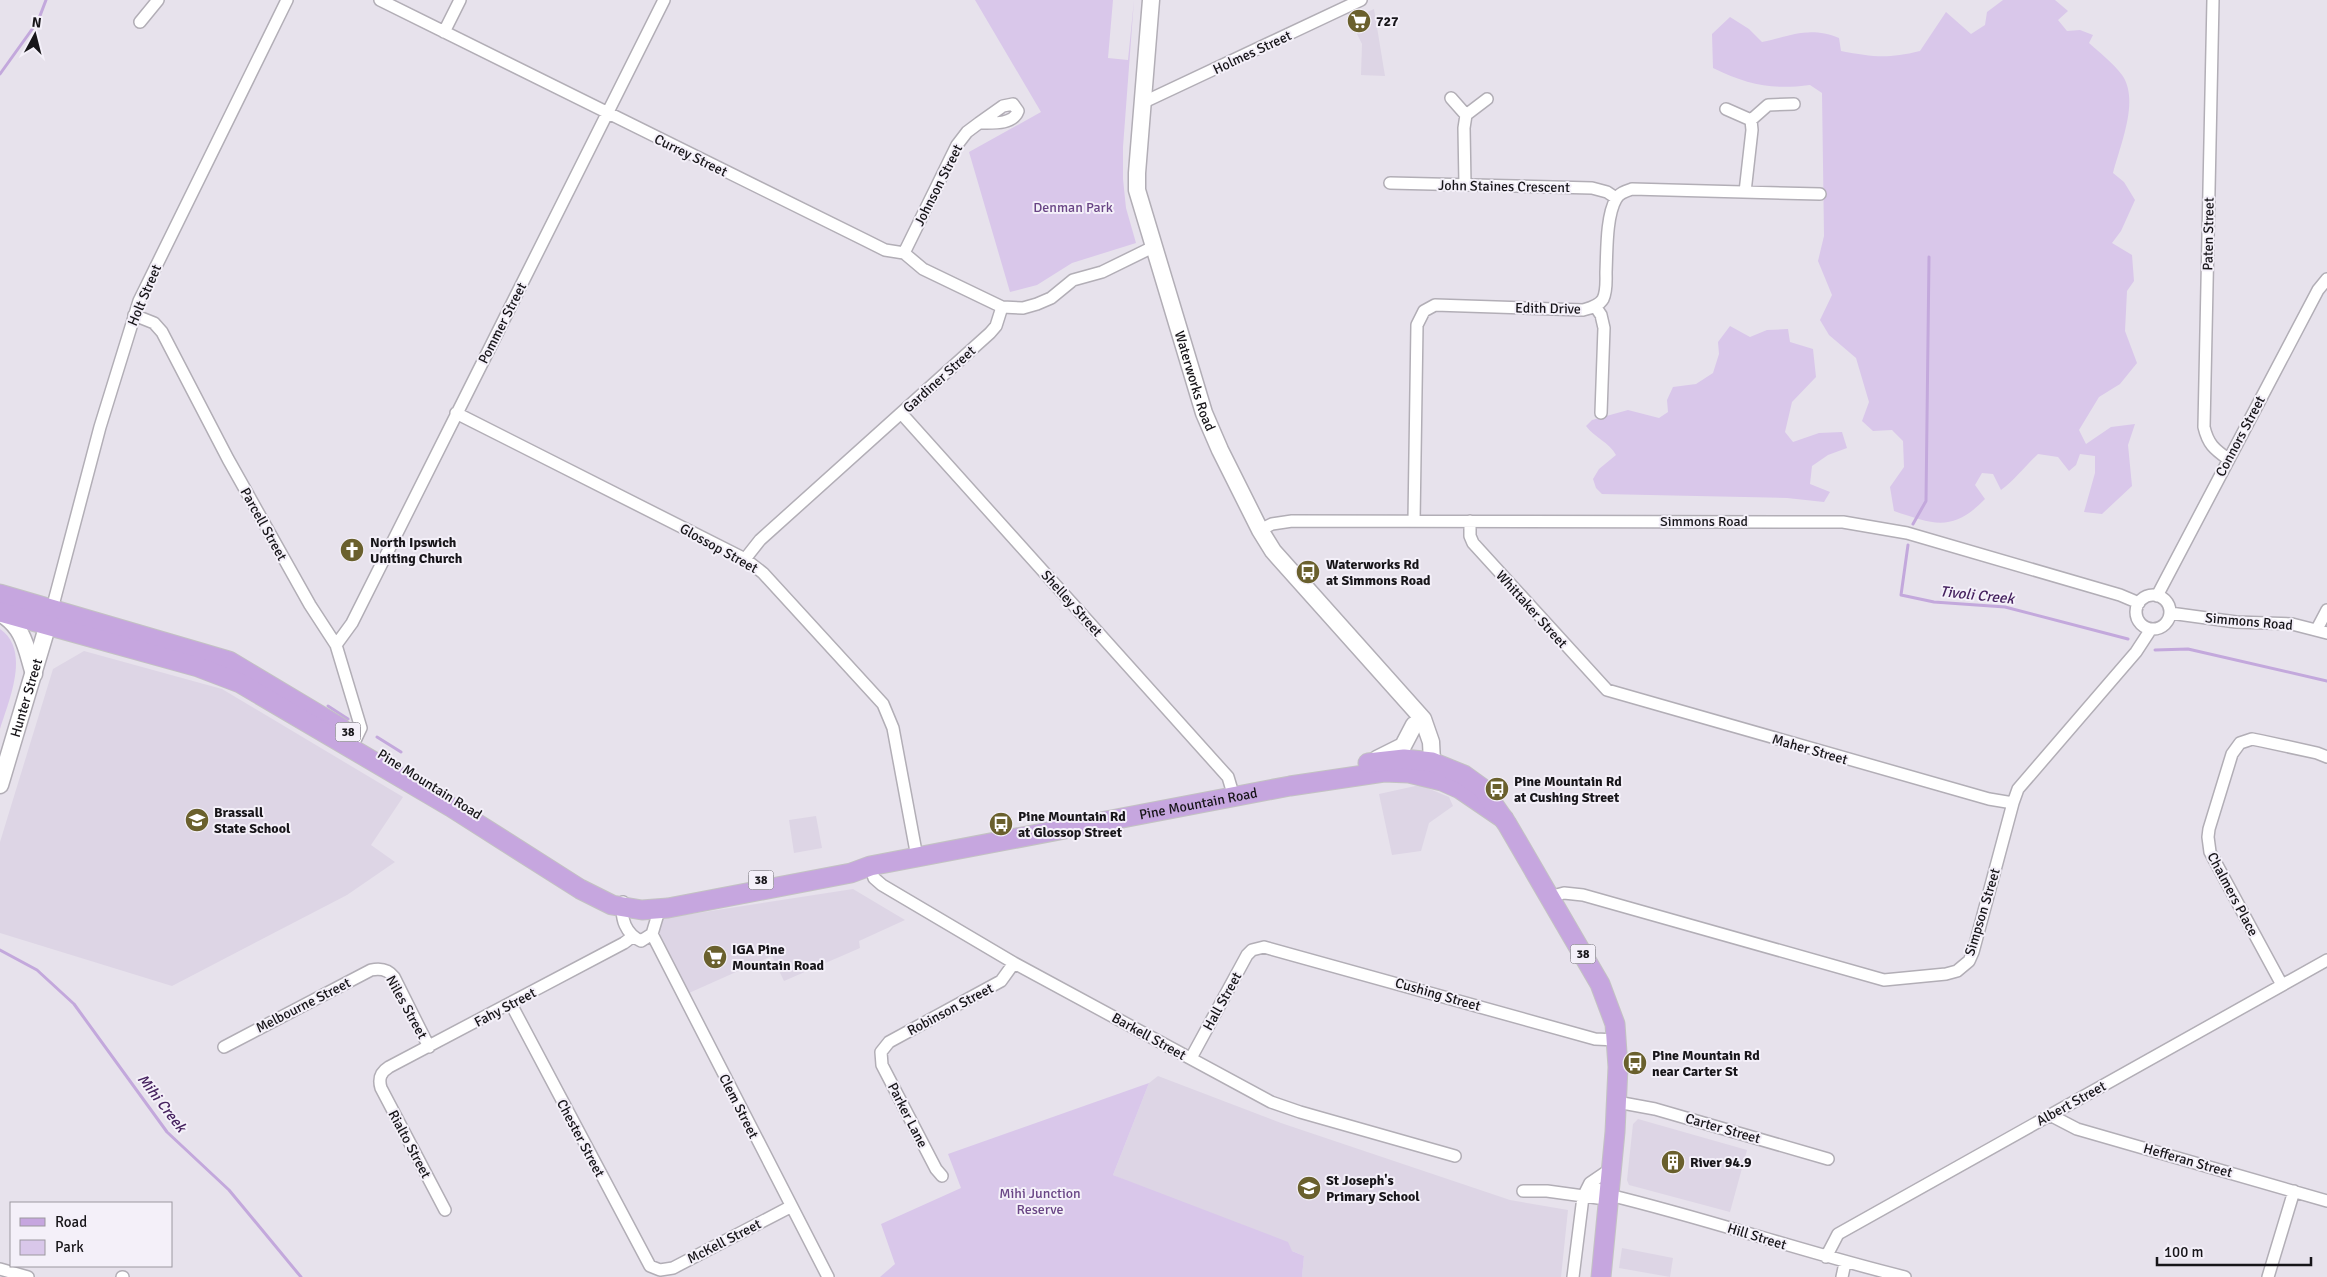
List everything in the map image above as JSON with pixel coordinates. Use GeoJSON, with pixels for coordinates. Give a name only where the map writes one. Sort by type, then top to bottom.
{"type":"FeatureCollection","features":[{"type":"Feature","properties":{"kind":"main road","name":"Waterworks Road"},"geometry":{"type":"LineString","coordinates":[[1151,0],[1137,182],[1139,198],[1206,420],[1260,530],[1273,551],[1408,702],[1426,725],[1432,747],[1424,768]]}},
{"type":"Feature","properties":{"kind":"main road","name":"Pine Mountain Road"},"geometry":{"type":"LineString","coordinates":[[0,594],[50,617]]}},
{"type":"Feature","properties":{"kind":"main road","name":"Pine Mountain Road"},"geometry":{"type":"LineString","coordinates":[[0,612],[50,617],[229,661],[354,743],[584,881],[623,902],[657,910],[851,873],[870,866],[1290,786],[1424,768]]}},
{"type":"Feature","properties":{"kind":"main road"},"geometry":{"type":"LineString","coordinates":[[0,612],[14,622],[19,629],[34,674]]}},
{"type":"Feature","properties":{"kind":"main road","name":"Hunter Street"},"geometry":{"type":"LineString","coordinates":[[0,785],[50,617]]}},
{"type":"Feature","properties":{"kind":"main road","name":"Waterworks Road"},"geometry":{"type":"LineString","coordinates":[[1408,702],[1424,768]]}},
{"type":"Feature","properties":{"kind":"main road"},"geometry":{"type":"LineString","coordinates":[[1371,762],[1403,746],[1414,726]]}},
{"type":"Feature","properties":{"kind":"main road","name":"Pine Mountain Road"},"geometry":{"type":"LineString","coordinates":[[1290,786],[1371,762],[1394,759],[1424,768],[1460,789],[1504,819],[1600,984],[1613,1017],[1617,1040],[1617,1102],[1601,1277]]}},
{"type":"Feature","properties":{"kind":"street"},"geometry":{"type":"LineString","coordinates":[[140,22],[158,0]]}},
{"type":"Feature","properties":{"kind":"street","name":"Holt Street"},"geometry":{"type":"LineString","coordinates":[[50,617],[100,427],[134,315],[145,287],[287,0]]}},
{"type":"Feature","properties":{"kind":"street","name":"Currey Street"},"geometry":{"type":"LineString","coordinates":[[380,0],[885,250],[904,253],[922,269],[1002,307]]}},
{"type":"Feature","properties":{"kind":"street"},"geometry":{"type":"LineString","coordinates":[[444,32],[460,0]]}},
{"type":"Feature","properties":{"kind":"street","name":"Pommer Street"},"geometry":{"type":"LineString","coordinates":[[336,645],[352,623],[664,0]]}},
{"type":"Feature","properties":{"kind":"street","name":"Holmes Street"},"geometry":{"type":"LineString","coordinates":[[1142,103],[1361,0]]}},
{"type":"Feature","properties":{"kind":"street","name":"Paten Street"},"geometry":{"type":"LineString","coordinates":[[2213,0],[2204,427],[2211,447],[2228,458]]}},
{"type":"Feature","properties":{"kind":"street"},"geometry":{"type":"LineString","coordinates":[[1451,98],[1466,115]]}},
{"type":"Feature","properties":{"kind":"street"},"geometry":{"type":"LineString","coordinates":[[1465,185],[1464,128],[1466,115],[1487,99]]}},
{"type":"Feature","properties":{"kind":"street"},"geometry":{"type":"LineString","coordinates":[[1751,120],[1768,106],[1794,104]]}},
{"type":"Feature","properties":{"kind":"street"},"geometry":{"type":"LineString","coordinates":[[1726,109],[1751,120]]}},
{"type":"Feature","properties":{"kind":"street"},"geometry":{"type":"LineString","coordinates":[[1745,192],[1752,130],[1751,120]]}},
{"type":"Feature","properties":{"kind":"street","name":"Johnson Street"},"geometry":{"type":"LineString","coordinates":[[904,253],[957,145],[979,123]]}},
{"type":"Feature","properties":{"kind":"street","name":"John Staines Crescent"},"geometry":{"type":"LineString","coordinates":[[1390,183],[1592,188],[1607,192],[1616,198]]}},
{"type":"Feature","properties":{"kind":"street"},"geometry":{"type":"LineString","coordinates":[[1616,198],[1623,192],[1632,189],[1820,194]]}},
{"type":"Feature","properties":{"kind":"street","name":"Edith Drive"},"geometry":{"type":"LineString","coordinates":[[1414,521],[1417,325],[1424,312],[1435,305],[1583,310],[1595,306],[1602,300],[1605,290],[1607,244],[1612,208],[1616,198]]}},
{"type":"Feature","properties":{"kind":"street"},"geometry":{"type":"LineString","coordinates":[[1002,307],[1023,308],[1037,304],[1051,298],[1073,280],[1102,272],[1153,247]]}},
{"type":"Feature","properties":{"kind":"street","name":"Connors Street"},"geometry":{"type":"LineString","coordinates":[[2157,596],[2318,290],[2327,279]]}},
{"type":"Feature","properties":{"kind":"street"},"geometry":{"type":"LineString","coordinates":[[1595,306],[1601,315],[1604,328],[1601,413]]}},
{"type":"Feature","properties":{"kind":"street","name":"Gardiner Street"},"geometry":{"type":"LineString","coordinates":[[745,559],[760,540],[990,333],[996,326],[1002,307]]}},
{"type":"Feature","properties":{"kind":"street","name":"Parcell Street"},"geometry":{"type":"LineString","coordinates":[[134,315],[154,323],[162,332],[228,459],[310,606],[336,645],[361,728],[354,743]]}},
{"type":"Feature","properties":{"kind":"street","name":"Glossop Street"},"geometry":{"type":"LineString","coordinates":[[456,413],[745,559],[763,573],[883,704],[894,728],[917,857]]}},
{"type":"Feature","properties":{"kind":"street","name":"Shelley Street"},"geometry":{"type":"LineString","coordinates":[[902,413],[1228,778],[1234,797]]}},
{"type":"Feature","properties":{"kind":"street","name":"Simmons Road"},"geometry":{"type":"LineString","coordinates":[[1260,530],[1284,521],[1799,522],[1873,526],[1908,533],[2017,564],[2120,595],[2139,603]]}},
{"type":"Feature","properties":{"kind":"street","name":"Whittaker Street"},"geometry":{"type":"LineString","coordinates":[[1470,521],[1470,536],[1473,543],[1607,690]]}},
{"type":"Feature","properties":{"kind":"street"},"geometry":{"type":"LineString","coordinates":[[2157,596],[2166,602],[2170,612],[2166,623],[2162,627],[2148,633],[2138,619],[2139,603],[2147,597],[2157,596]]}},
{"type":"Feature","properties":{"kind":"street"},"geometry":{"type":"LineString","coordinates":[[2322,631],[2327,610]]}},
{"type":"Feature","properties":{"kind":"street","name":"Simmons Road"},"geometry":{"type":"LineString","coordinates":[[2170,612],[2236,622],[2292,624],[2322,631]]}},
{"type":"Feature","properties":{"kind":"street","name":"Simpson Street"},"geometry":{"type":"LineString","coordinates":[[1549,897],[1564,893],[1583,895],[1884,980],[1946,974],[1964,967],[1973,952],[2018,790],[2136,652],[2148,633]]}},
{"type":"Feature","properties":{"kind":"street","name":"Maher Street"},"geometry":{"type":"LineString","coordinates":[[1607,690],[1989,799],[2013,803]]}},
{"type":"Feature","properties":{"kind":"street","name":"Chalmers Place"},"geometry":{"type":"LineString","coordinates":[[2282,985],[2210,852],[2209,829],[2232,754],[2240,743],[2252,739],[2317,753],[2327,758]]}},
{"type":"Feature","properties":{"kind":"street","name":"Barkell Street"},"geometry":{"type":"LineString","coordinates":[[870,866],[874,878],[882,885],[1014,963],[1285,1108],[1455,1156]]}},
{"type":"Feature","properties":{"kind":"street"},"geometry":{"type":"LineString","coordinates":[[623,902],[623,921],[632,937],[641,941],[652,934],[657,910]]}},
{"type":"Feature","properties":{"kind":"street","name":"Clem Street"},"geometry":{"type":"LineString","coordinates":[[652,934],[790,1207],[828,1277]]}},
{"type":"Feature","properties":{"kind":"street","name":"Fahy Street"},"geometry":{"type":"LineString","coordinates":[[380,1077],[389,1067],[511,1004],[632,937]]}},
{"type":"Feature","properties":{"kind":"street","name":"Cushing Street"},"geometry":{"type":"LineString","coordinates":[[1258,947],[1270,947],[1594,1038],[1617,1040]]}},
{"type":"Feature","properties":{"kind":"street","name":"Hall Street"},"geometry":{"type":"LineString","coordinates":[[1191,1058],[1247,955],[1258,947]]}},
{"type":"Feature","properties":{"kind":"street","name":"Albert Street"},"geometry":{"type":"LineString","coordinates":[[1826,1257],[1838,1234],[2327,960]]}},
{"type":"Feature","properties":{"kind":"street","name":"Robinson Street"},"geometry":{"type":"LineString","coordinates":[[881,1052],[889,1042],[1001,981],[1014,963]]}},
{"type":"Feature","properties":{"kind":"street","name":"Melbourne Street"},"geometry":{"type":"LineString","coordinates":[[224,1047],[371,970],[384,970]]}},
{"type":"Feature","properties":{"kind":"street","name":"Niles Street"},"geometry":{"type":"LineString","coordinates":[[384,970],[394,977],[429,1047]]}},
{"type":"Feature","properties":{"kind":"street","name":"Chester Street"},"geometry":{"type":"LineString","coordinates":[[511,1004],[645,1260],[656,1269]]}},
{"type":"Feature","properties":{"kind":"street","name":"Parker Lane"},"geometry":{"type":"LineString","coordinates":[[881,1052],[882,1065],[936,1169],[942,1176]]}},
{"type":"Feature","properties":{"kind":"street","name":"Rialto Street"},"geometry":{"type":"LineString","coordinates":[[380,1077],[381,1088],[445,1210]]}},
{"type":"Feature","properties":{"kind":"street","name":"Carter Street"},"geometry":{"type":"LineString","coordinates":[[1617,1102],[1655,1109],[1828,1159]]}},
{"type":"Feature","properties":{"kind":"street","name":"Hefferan Street"},"geometry":{"type":"LineString","coordinates":[[2050,1115],[2077,1129],[2327,1201]]}},
{"type":"Feature","properties":{"kind":"street"},"geometry":{"type":"LineString","coordinates":[[1574,1277],[1584,1196],[1590,1183],[1612,1168]]}},
{"type":"Feature","properties":{"kind":"street"},"geometry":{"type":"LineString","coordinates":[[1584,1196],[1587,1190],[1598,1189],[1609,1195]]}},
{"type":"Feature","properties":{"kind":"street"},"geometry":{"type":"LineString","coordinates":[[1523,1191],[1542,1191],[1584,1196]]}},
{"type":"Feature","properties":{"kind":"street"},"geometry":{"type":"LineString","coordinates":[[2268,1277],[2294,1191]]}},
{"type":"Feature","properties":{"kind":"street","name":"Hill Street"},"geometry":{"type":"LineString","coordinates":[[1609,1195],[1709,1221],[1846,1263],[1905,1277]]}},
{"type":"Feature","properties":{"kind":"street","name":"McKell Street"},"geometry":{"type":"LineString","coordinates":[[656,1269],[673,1268],[790,1207]]}},
{"type":"Feature","properties":{"kind":"street"},"geometry":{"type":"LineString","coordinates":[[1842,1277],[1846,1263]]}},
{"type":"Feature","properties":{"kind":"street"},"geometry":{"type":"LineString","coordinates":[[0,1269],[28,1277]]}},
{"type":"Feature","properties":{"kind":"shaded area"},"geometry":{"type":"Polygon","coordinates":[[[1374,9],[1385,76],[1361,75],[1362,44],[1350,20],[1374,9]]]}},
{"type":"Feature","properties":{"kind":"shaded area","name":"Brassall State School"},"geometry":{"type":"Polygon","coordinates":[[[84,651],[222,689],[403,797],[371,845],[395,862],[347,895],[172,986],[0,933],[0,842],[53,669],[84,651]]]}},
{"type":"Feature","properties":{"kind":"shaded area"},"geometry":{"type":"Polygon","coordinates":[[[1420,785],[1449,797],[1453,806],[1429,823],[1421,851],[1392,855],[1379,794],[1420,785]]]}},
{"type":"Feature","properties":{"kind":"shaded area"},"geometry":{"type":"Polygon","coordinates":[[[816,816],[822,848],[794,853],[789,820],[816,816]]]}},
{"type":"Feature","properties":{"kind":"shaded area"},"geometry":{"type":"Polygon","coordinates":[[[853,889],[905,920],[859,941],[860,948],[784,981],[772,956],[689,993],[656,926],[659,919],[853,889]]]}},
{"type":"Feature","properties":{"kind":"shaded area","name":"St Joseph's Primary School"},"geometry":{"type":"Polygon","coordinates":[[[1158,1076],[1281,1123],[1510,1200],[1568,1210],[1561,1277],[1302,1277],[1304,1256],[1113,1175],[1149,1083],[1158,1076]]]}},
{"type":"Feature","properties":{"kind":"shaded area"},"geometry":{"type":"Polygon","coordinates":[[[1638,1119],[1747,1150],[1730,1212],[1629,1185],[1627,1180],[1633,1124],[1638,1119]]]}},
{"type":"Feature","properties":{"kind":"shaded area"},"geometry":{"type":"Polygon","coordinates":[[[1622,1248],[1673,1258],[1670,1277],[1619,1268],[1622,1248]]]}},
{"type":"Feature","properties":{"kind":"green space","name":"Denman Park"},"geometry":{"type":"Polygon","coordinates":[[[975,0],[1113,0],[1108,58],[1128,60],[1134,0],[1123,147],[1123,179],[1126,208],[1136,243],[1072,263],[1037,285],[1010,292],[969,152],[1041,112],[975,0]]]}},
{"type":"Feature","properties":{"kind":"green space"},"geometry":{"type":"Polygon","coordinates":[[[2003,0],[2055,0],[2068,11],[2058,20],[2067,31],[2080,30],[2093,35],[2089,43],[2122,75],[2127,85],[2129,110],[2127,123],[2113,173],[2124,182],[2135,200],[2121,231],[2112,243],[2132,255],[2134,281],[2127,291],[2125,331],[2137,363],[2120,384],[2099,397],[2079,430],[2086,444],[2111,427],[2135,424],[2128,445],[2132,486],[2102,514],[2084,512],[2095,473],[2095,456],[2080,454],[2076,465],[2069,471],[2058,457],[2038,454],[2001,490],[1993,474],[1982,473],[1975,485],[1985,499],[1974,510],[1953,521],[1943,523],[1932,522],[1894,511],[1890,487],[1904,467],[1903,441],[1892,430],[1873,431],[1862,421],[1869,402],[1856,358],[1829,335],[1820,320],[1832,295],[1818,261],[1824,236],[1822,93],[1810,85],[1784,87],[1760,85],[1738,79],[1713,68],[1712,34],[1730,17],[1749,29],[1762,42],[1809,32],[1828,34],[1839,38],[1841,51],[1871,56],[1898,55],[1920,51],[1946,12],[1971,34],[1985,25],[1987,12],[2003,0]]]}},
{"type":"Feature","properties":{"kind":"green space"},"geometry":{"type":"Polygon","coordinates":[[[1730,326],[1750,337],[1767,330],[1788,329],[1790,342],[1813,349],[1816,377],[1792,402],[1785,432],[1793,442],[1819,433],[1842,432],[1847,448],[1828,455],[1812,466],[1810,484],[1830,492],[1824,502],[1787,498],[1602,494],[1596,488],[1593,479],[1599,469],[1616,455],[1610,447],[1586,426],[1592,420],[1628,410],[1659,418],[1668,412],[1667,400],[1673,387],[1696,384],[1713,373],[1719,354],[1718,342],[1730,326]]]}},
{"type":"Feature","properties":{"kind":"green space"},"geometry":{"type":"Polygon","coordinates":[[[0,629],[9,638],[14,649],[16,662],[12,690],[0,729],[0,629]]]}},
{"type":"Feature","properties":{"kind":"green space","name":"Mihi Junction Reserve"},"geometry":{"type":"Polygon","coordinates":[[[1149,1083],[1113,1175],[1288,1242],[1292,1251],[1304,1256],[1302,1277],[880,1277],[895,1264],[881,1224],[961,1188],[948,1154],[1149,1083]]]}},
{"type":"Feature","properties":{"kind":"waterway","name":"Mihi Creek"},"geometry":{"type":"LineString","coordinates":[[0,74],[38,21],[46,0]]}},
{"type":"Feature","properties":{"kind":"waterway","name":"Tivoli Creek"},"geometry":{"type":"LineString","coordinates":[[1913,524],[1926,501],[1929,257]]}},
{"type":"Feature","properties":{"kind":"waterway","name":"Tivoli Creek"},"geometry":{"type":"LineString","coordinates":[[1908,545],[1901,595],[1934,602],[2005,607],[2128,639]]}},
{"type":"Feature","properties":{"kind":"waterway","name":"Tivoli Creek"},"geometry":{"type":"LineString","coordinates":[[2155,650],[2188,649],[2327,681]]}},
{"type":"Feature","properties":{"kind":"waterway"},"geometry":{"type":"LineString","coordinates":[[328,706],[348,719]]}},
{"type":"Feature","properties":{"kind":"waterway"},"geometry":{"type":"LineString","coordinates":[[377,737],[401,752]]}},
{"type":"Feature","properties":{"kind":"waterway","name":"Mihi Creek"},"geometry":{"type":"LineString","coordinates":[[0,950],[37,970],[74,1004],[167,1132],[229,1190],[301,1277]]}},
{"type":"Feature","properties":{"kind":"place","name":"727"},"geometry":{"type":"Point","coordinates":[1359,21]}},
{"type":"Feature","properties":{"kind":"place","name":"North Ipswich Uniting Church"},"geometry":{"type":"Point","coordinates":[352,550]}},
{"type":"Feature","properties":{"kind":"place","name":"Waterworks Rd at Simmons Road"},"geometry":{"type":"Point","coordinates":[1308,572]}},
{"type":"Feature","properties":{"kind":"place","name":"Pine Mountain Rd at Cushing Street"},"geometry":{"type":"Point","coordinates":[1497,789]}},
{"type":"Feature","properties":{"kind":"place","name":"Brassall State School"},"geometry":{"type":"Point","coordinates":[197,820]}},
{"type":"Feature","properties":{"kind":"place","name":"Pine Mountain Rd at Glossop Street"},"geometry":{"type":"Point","coordinates":[1001,824]}},
{"type":"Feature","properties":{"kind":"place","name":"IGA Pine Mountain Road"},"geometry":{"type":"Point","coordinates":[715,957]}},
{"type":"Feature","properties":{"kind":"place","name":"Pine Mountain Rd near Carter St"},"geometry":{"type":"Point","coordinates":[1635,1063]}},
{"type":"Feature","properties":{"kind":"place","name":"River 94.9"},"geometry":{"type":"Point","coordinates":[1673,1162]}},
{"type":"Feature","properties":{"kind":"place","name":"St Joseph's Primary School"},"geometry":{"type":"Point","coordinates":[1309,1188]}}]}
